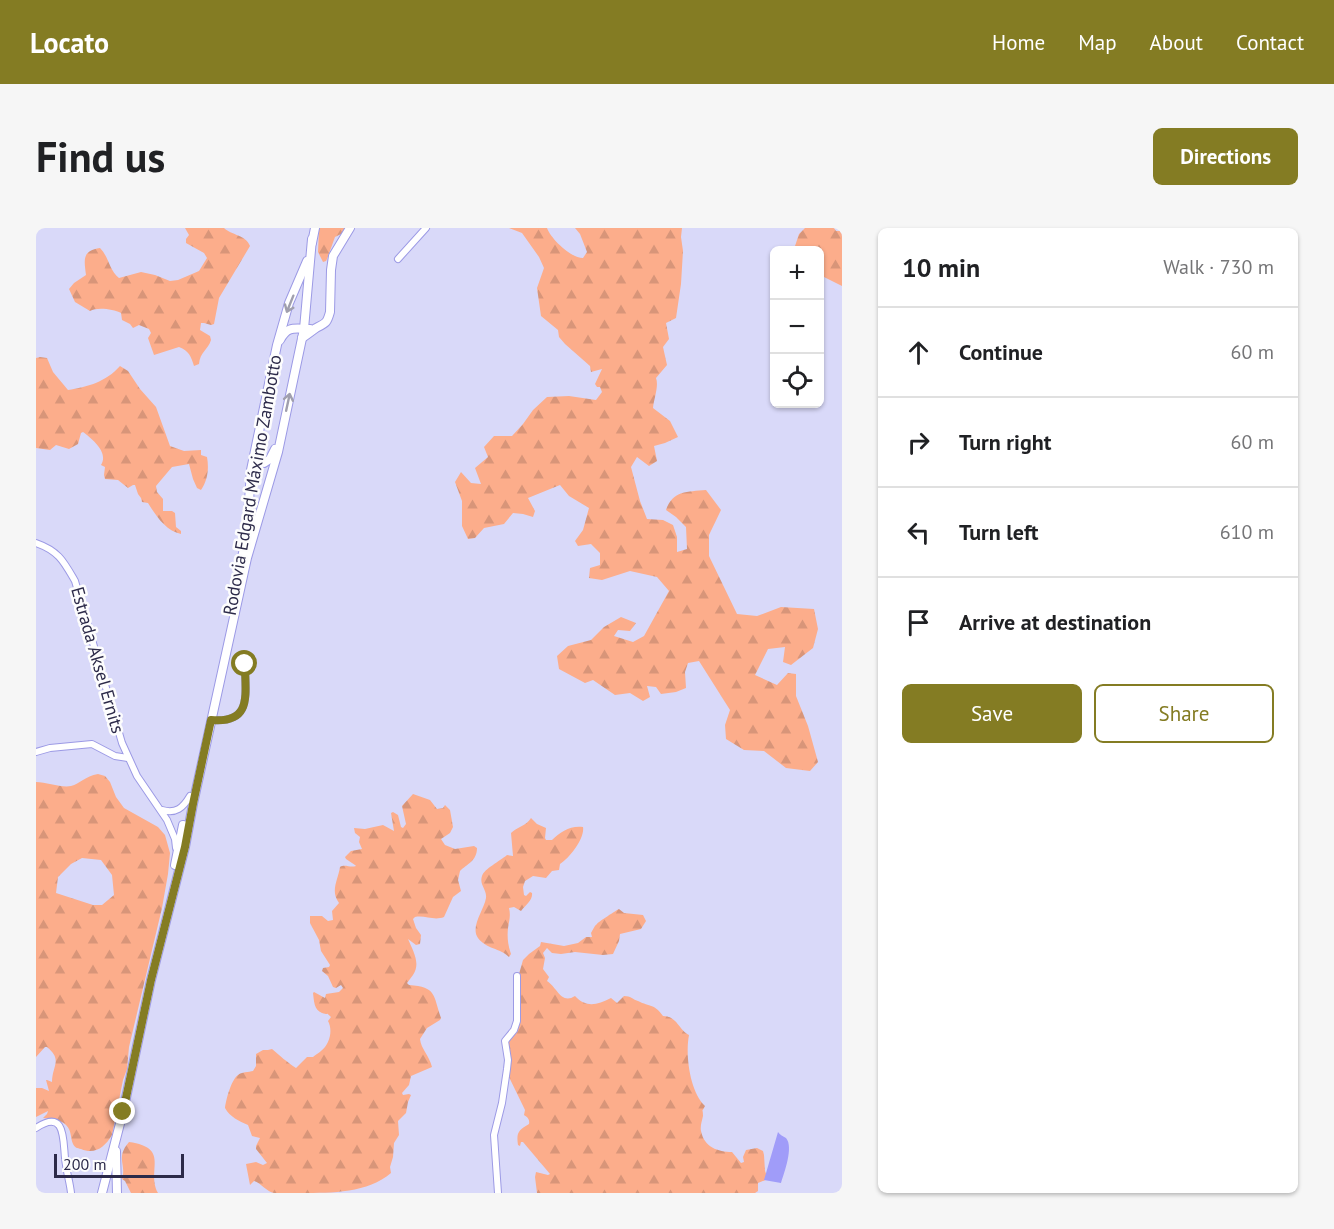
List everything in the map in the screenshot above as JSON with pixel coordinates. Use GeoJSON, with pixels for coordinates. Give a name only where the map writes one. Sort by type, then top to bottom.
{"type":"FeatureCollection","features":[{"type":"Feature","properties":{"kind":"main road","name":"Rodovia Edgard Máximo Zambotto"},"geometry":{"type":"LineString","coordinates":[[151,980],[154,949],[177,855],[247,533],[251,470],[277,345],[289,303],[305,267],[315,228]]}},
{"type":"Feature","properties":{"kind":"main road"},"geometry":{"type":"LineString","coordinates":[[277,345],[288,329],[303,333],[323,326],[328,319],[331,263],[350,228]]}},
{"type":"Feature","properties":{"kind":"main road","name":"Rodovia Edgard Máximo Zambotto"},"geometry":{"type":"LineString","coordinates":[[102,1193],[123,1112],[151,980],[185,847],[247,558],[278,452],[306,316],[312,239]]}},
{"type":"Feature","properties":{"kind":"main road"},"geometry":{"type":"LineString","coordinates":[[306,316],[315,328]]}},
{"type":"Feature","properties":{"kind":"main road"},"geometry":{"type":"LineString","coordinates":[[258,438],[257,458],[264,463],[270,459],[281,436]]}},
{"type":"Feature","properties":{"kind":"main road"},"geometry":{"type":"LineString","coordinates":[[116,1138],[117,1193]]}},
{"type":"Feature","properties":{"kind":"street"},"geometry":{"type":"LineString","coordinates":[[398,259],[426,228]]}},
{"type":"Feature","properties":{"kind":"street","name":"Estrada Aksel Ernits"},"geometry":{"type":"LineString","coordinates":[[36,543],[58,554],[68,566],[75,581],[122,743],[137,776],[161,810],[175,839],[177,855]]}},
{"type":"Feature","properties":{"kind":"street"},"geometry":{"type":"LineString","coordinates":[[211,720],[224,721],[236,717],[245,705],[245,664]]}},
{"type":"Feature","properties":{"kind":"street"},"geometry":{"type":"LineString","coordinates":[[36,752],[50,748],[92,744],[115,756],[128,758]]}},
{"type":"Feature","properties":{"kind":"street"},"geometry":{"type":"LineString","coordinates":[[161,810],[172,812],[177,810],[190,796]]}},
{"type":"Feature","properties":{"kind":"street"},"geometry":{"type":"LineString","coordinates":[[498,1193],[494,1135],[505,1087],[508,1060],[505,1041],[514,1030],[517,1021],[517,976]]}},
{"type":"Feature","properties":{"kind":"street"},"geometry":{"type":"LineString","coordinates":[[36,1128],[48,1122],[59,1125],[63,1137],[65,1164],[71,1193]]}},
{"type":"Feature","properties":{"kind":"green space"},"geometry":{"type":"Polygon","coordinates":[[[185,228],[224,228],[242,237],[250,246],[219,298],[214,324],[201,323],[200,330],[210,336],[211,340],[199,364],[194,366],[189,354],[179,347],[154,355],[148,338],[151,333],[149,329],[139,325],[133,328],[122,320],[121,313],[118,312],[101,309],[90,311],[75,302],[69,289],[86,275],[87,254],[100,248],[119,278],[141,272],[170,281],[199,271],[207,258],[204,253],[186,243],[189,235],[185,228]]]}},
{"type":"Feature","properties":{"kind":"green space"},"geometry":{"type":"Polygon","coordinates":[[[319,228],[348,228],[335,237],[327,259],[323,262],[318,252],[319,228]]]}},
{"type":"Feature","properties":{"kind":"green space"},"geometry":{"type":"Polygon","coordinates":[[[509,228],[547,228],[562,247],[573,255],[583,258],[587,252],[575,228],[682,228],[681,284],[676,318],[666,323],[669,339],[663,347],[667,365],[656,378],[657,388],[653,408],[670,421],[678,437],[654,446],[657,461],[649,466],[637,457],[631,467],[647,519],[663,520],[673,525],[677,537],[677,552],[687,549],[686,527],[666,510],[677,495],[706,490],[721,510],[709,535],[709,556],[737,614],[757,616],[781,607],[814,609],[818,629],[813,648],[791,665],[783,662],[785,647],[768,649],[755,675],[777,685],[788,673],[796,674],[796,696],[808,726],[818,762],[810,771],[786,768],[764,751],[744,750],[726,739],[725,725],[730,710],[699,661],[688,663],[685,672],[686,688],[661,694],[656,687],[647,686],[650,697],[643,701],[630,693],[615,695],[593,680],[585,683],[559,669],[557,656],[568,646],[591,640],[604,627],[621,617],[636,623],[630,631],[618,630],[614,636],[633,642],[644,636],[669,591],[657,577],[630,571],[602,580],[589,578],[590,568],[600,565],[600,553],[591,544],[578,546],[575,541],[583,530],[589,508],[569,496],[560,485],[528,498],[535,511],[533,517],[513,513],[504,524],[484,528],[475,538],[468,539],[462,526],[462,501],[455,482],[461,472],[471,483],[481,484],[475,468],[488,457],[484,447],[494,436],[512,436],[547,397],[569,396],[596,400],[602,392],[595,384],[602,369],[591,372],[590,366],[559,337],[558,330],[541,316],[537,288],[544,268],[522,233],[509,228]]]}},
{"type":"Feature","properties":{"kind":"green space"},"geometry":{"type":"Polygon","coordinates":[[[805,228],[834,228],[836,231],[842,231],[842,286],[824,277],[824,246],[795,246],[799,234],[805,228]]]}},
{"type":"Feature","properties":{"kind":"green space"},"geometry":{"type":"Polygon","coordinates":[[[36,358],[47,358],[53,372],[68,390],[96,383],[115,372],[120,366],[128,371],[156,407],[170,446],[184,451],[201,450],[201,455],[207,457],[207,474],[201,490],[197,488],[189,464],[172,467],[156,486],[157,492],[163,499],[163,511],[175,513],[176,527],[181,534],[166,526],[148,503],[142,502],[135,485],[128,488],[118,480],[105,479],[105,467],[101,465],[103,455],[95,442],[83,432],[78,444],[69,449],[56,445],[50,450],[36,448],[36,358]]]}},
{"type":"Feature","properties":{"kind":"green space"},"geometry":{"type":"Polygon","coordinates":[[[93,775],[105,776],[124,808],[158,827],[165,835],[170,853],[162,908],[129,1047],[127,1069],[112,1135],[103,1146],[86,1151],[75,1146],[64,1123],[43,1118],[48,1111],[36,1117],[36,1088],[49,1091],[46,1080],[52,1082],[56,1060],[47,1047],[36,1057],[36,782],[71,786],[93,775]],[[82,858],[71,864],[58,877],[56,893],[93,905],[102,905],[114,895],[112,875],[101,860],[82,858]]]}},
{"type":"Feature","properties":{"kind":"green space"},"geometry":{"type":"Polygon","coordinates":[[[413,794],[430,800],[437,809],[445,805],[450,810],[453,827],[450,833],[441,839],[445,845],[455,849],[474,846],[477,852],[460,871],[458,880],[461,891],[453,897],[444,917],[415,917],[413,919],[421,935],[420,944],[416,945],[408,939],[416,966],[407,983],[425,988],[433,994],[441,1018],[427,1028],[420,1039],[432,1067],[411,1076],[409,1085],[402,1093],[411,1095],[406,1113],[398,1121],[399,1135],[394,1143],[391,1173],[372,1185],[337,1192],[274,1193],[254,1181],[250,1185],[246,1164],[256,1162],[263,1165],[267,1163],[256,1149],[260,1138],[252,1136],[248,1125],[232,1116],[225,1108],[231,1086],[239,1074],[253,1071],[256,1066],[256,1054],[263,1050],[272,1049],[296,1068],[307,1057],[313,1057],[327,1045],[330,1033],[328,1021],[331,1017],[317,1010],[313,993],[325,998],[326,994],[339,992],[343,988],[341,985],[333,987],[328,976],[322,971],[330,965],[321,951],[319,940],[310,923],[310,916],[322,916],[328,921],[333,920],[332,911],[339,903],[335,890],[340,867],[356,866],[345,857],[351,851],[362,849],[359,842],[360,837],[355,833],[354,828],[365,829],[383,825],[394,831],[391,813],[393,812],[398,815],[403,828],[406,824],[402,806],[413,794]]]}},
{"type":"Feature","properties":{"kind":"green space"},"geometry":{"type":"Polygon","coordinates":[[[531,818],[546,828],[546,840],[552,840],[562,832],[574,827],[583,827],[583,832],[576,847],[560,864],[559,870],[552,871],[546,878],[533,876],[525,881],[524,895],[530,892],[532,896],[521,911],[514,907],[509,908],[508,944],[511,954],[509,957],[481,942],[476,934],[476,924],[486,898],[481,879],[483,873],[493,865],[507,855],[513,856],[511,833],[531,818]]]}},
{"type":"Feature","properties":{"kind":"green space"},"geometry":{"type":"Polygon","coordinates":[[[619,909],[624,913],[643,915],[646,921],[641,929],[620,934],[613,954],[575,952],[561,954],[552,953],[547,948],[543,953],[545,958],[543,969],[549,977],[547,981],[563,997],[575,996],[588,1004],[596,1004],[611,998],[617,1003],[624,996],[630,997],[655,1008],[663,1016],[672,1018],[689,1035],[688,1053],[692,1083],[705,1106],[702,1111],[701,1131],[705,1141],[712,1148],[732,1152],[741,1163],[744,1162],[743,1157],[746,1150],[757,1148],[763,1151],[768,1179],[758,1183],[758,1191],[755,1193],[537,1193],[536,1172],[550,1174],[523,1142],[520,1146],[518,1145],[519,1132],[529,1124],[529,1121],[524,1115],[525,1110],[507,1073],[507,1035],[515,1023],[518,1005],[514,996],[514,984],[523,960],[540,946],[541,942],[564,946],[578,943],[586,937],[592,937],[591,933],[596,925],[619,909]]]}},
{"type":"Feature","properties":{"kind":"green space"},"geometry":{"type":"Polygon","coordinates":[[[129,1142],[150,1149],[155,1161],[154,1176],[158,1193],[131,1193],[122,1179],[122,1157],[129,1142]]]}},
{"type":"Feature","properties":{"kind":"shaded area"},"geometry":{"type":"Polygon","coordinates":[[[778,1132],[786,1138],[789,1147],[788,1160],[781,1183],[764,1180],[778,1132]]]}},
{"type":"Feature","properties":{"kind":"route"},"geometry":{"type":"LineString","coordinates":[[123,1112],[151,980],[185,847],[211,720],[224,721],[236,717],[245,705],[245,664]]}}]}
